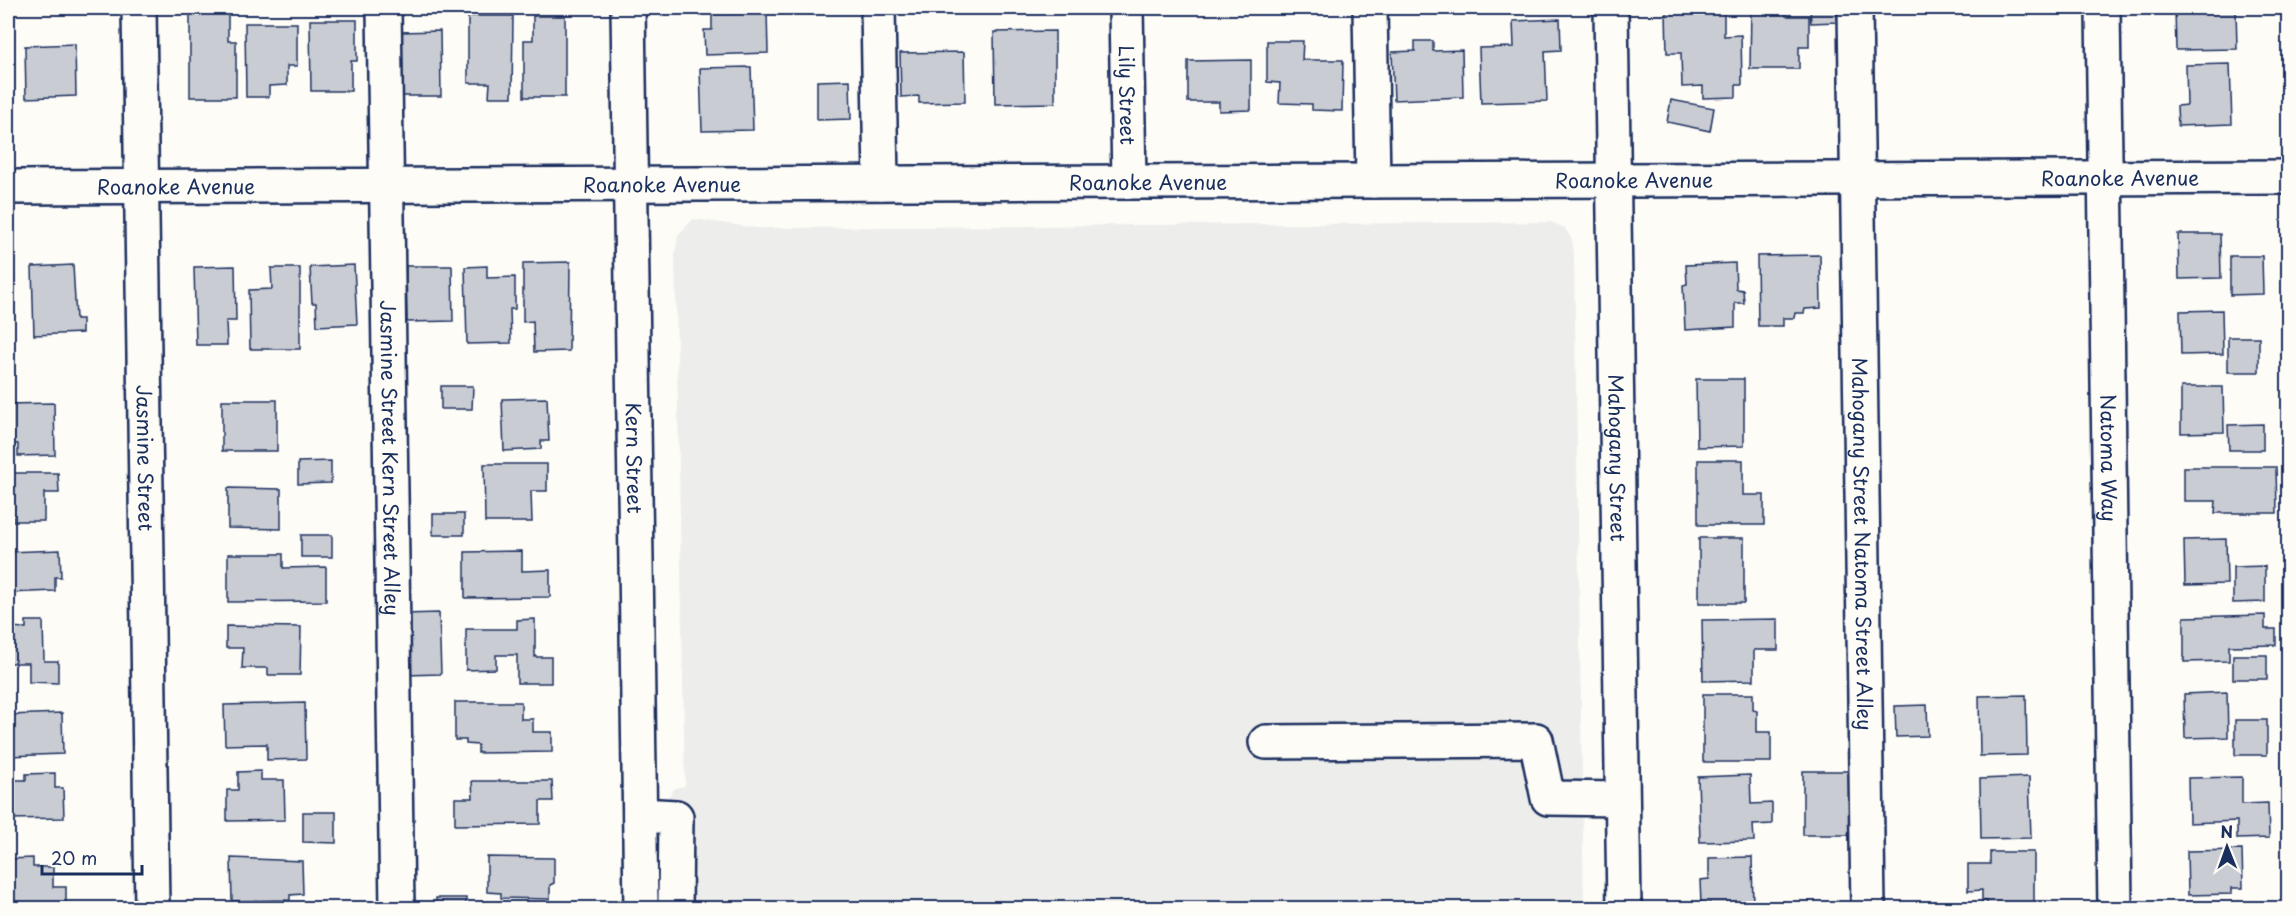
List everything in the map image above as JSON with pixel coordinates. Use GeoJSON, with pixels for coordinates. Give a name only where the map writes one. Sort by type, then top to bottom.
{"type":"FeatureCollection","features":[{"type":"Feature","properties":{"kind":"street","name":"Jasmine Street"},"geometry":{"type":"LineString","coordinates":[[139,8],[153,909]]}},
{"type":"Feature","properties":{"kind":"street","name":"Jasmine Street Kern Street Alley"},"geometry":{"type":"LineString","coordinates":[[384,8],[397,909]]}},
{"type":"Feature","properties":{"kind":"street","name":"Kern Street"},"geometry":{"type":"LineString","coordinates":[[628,8],[641,909]]}},
{"type":"Feature","properties":{"kind":"street"},"geometry":{"type":"LineString","coordinates":[[878,8],[881,183]]}},
{"type":"Feature","properties":{"kind":"street","name":"Lily Street"},"geometry":{"type":"LineString","coordinates":[[1126,8],[1129,182]]}},
{"type":"Feature","properties":{"kind":"street"},"geometry":{"type":"LineString","coordinates":[[1370,8],[1373,181]]}},
{"type":"Feature","properties":{"kind":"street","name":"Mahogany Street"},"geometry":{"type":"LineString","coordinates":[[1611,8],[1624,909]]}},
{"type":"Feature","properties":{"kind":"street","name":"Mahogany Street Natoma Street Alley"},"geometry":{"type":"LineString","coordinates":[[1856,8],[1868,909]]}},
{"type":"Feature","properties":{"kind":"street","name":"Natoma Way"},"geometry":{"type":"LineString","coordinates":[[2103,8],[2115,909]]}},
{"type":"Feature","properties":{"kind":"street","name":"Roanoke Avenue"},"geometry":{"type":"LineString","coordinates":[[8,187],[2289,177]]}},
{"type":"Feature","properties":{"kind":"street"},"geometry":{"type":"LineString","coordinates":[[1266,741],[1536,740],[1548,798],[1622,799]]}},
{"type":"Feature","properties":{"kind":"street"},"geometry":{"type":"LineString","coordinates":[[640,815],[676,817],[675,909]]}},
{"type":"Feature","properties":{"kind":"shaded area"},"geometry":{"type":"Polygon","coordinates":[[[693,219],[757,228],[1551,222],[1565,228],[1572,240],[1574,253],[1584,908],[667,908],[662,805],[675,788],[685,786],[675,254],[678,235],[693,219]]]}},
{"type":"Feature","properties":{"kind":"building"},"geometry":{"type":"Polygon","coordinates":[[[780,8],[832,8],[832,9],[781,11],[780,8]]]}},
{"type":"Feature","properties":{"kind":"building"},"geometry":{"type":"Polygon","coordinates":[[[1751,8],[1786,8],[1786,16],[1809,16],[1809,47],[1799,47],[1799,69],[1750,69],[1751,8]]]}},
{"type":"Feature","properties":{"kind":"building"},"geometry":{"type":"Polygon","coordinates":[[[1810,8],[1837,8],[1837,22],[1811,23],[1810,8]]]}},
{"type":"Feature","properties":{"kind":"building"},"geometry":{"type":"Polygon","coordinates":[[[2175,8],[2236,8],[2237,49],[2176,50],[2175,8]]]}},
{"type":"Feature","properties":{"kind":"building"},"geometry":{"type":"Polygon","coordinates":[[[190,11],[228,11],[228,41],[236,41],[236,97],[190,97],[190,11]]]}},
{"type":"Feature","properties":{"kind":"building"},"geometry":{"type":"Polygon","coordinates":[[[1724,11],[1724,36],[1741,35],[1742,85],[1736,85],[1736,97],[1703,98],[1703,86],[1682,87],[1681,53],[1667,53],[1666,12],[1724,11]]]}},
{"type":"Feature","properties":{"kind":"building"},"geometry":{"type":"Polygon","coordinates":[[[767,12],[768,53],[705,55],[704,30],[712,30],[712,14],[767,12]]]}},
{"type":"Feature","properties":{"kind":"building"},"geometry":{"type":"Polygon","coordinates":[[[468,16],[513,16],[512,97],[489,97],[490,83],[468,83],[468,16]]]}},
{"type":"Feature","properties":{"kind":"building"},"geometry":{"type":"Polygon","coordinates":[[[533,16],[565,16],[565,97],[524,97],[524,40],[533,40],[533,16]]]}},
{"type":"Feature","properties":{"kind":"building"},"geometry":{"type":"Polygon","coordinates":[[[1560,19],[1561,50],[1545,51],[1547,101],[1481,103],[1479,48],[1514,47],[1513,21],[1560,19]]]}},
{"type":"Feature","properties":{"kind":"building"},"geometry":{"type":"Polygon","coordinates":[[[310,20],[357,20],[357,61],[351,61],[351,91],[311,91],[310,20]]]}},
{"type":"Feature","properties":{"kind":"building"},"geometry":{"type":"Polygon","coordinates":[[[245,23],[297,23],[297,66],[287,66],[287,85],[269,86],[269,97],[246,97],[245,23]]]}},
{"type":"Feature","properties":{"kind":"building"},"geometry":{"type":"Polygon","coordinates":[[[440,31],[441,96],[401,96],[400,32],[440,31]]]}},
{"type":"Feature","properties":{"kind":"building"},"geometry":{"type":"Polygon","coordinates":[[[1055,31],[1055,103],[995,104],[994,32],[1055,31]]]}},
{"type":"Feature","properties":{"kind":"building"},"geometry":{"type":"Polygon","coordinates":[[[1267,41],[1303,41],[1302,60],[1343,60],[1342,111],[1312,110],[1312,104],[1279,103],[1280,83],[1267,82],[1267,41]]]}},
{"type":"Feature","properties":{"kind":"building"},"geometry":{"type":"Polygon","coordinates":[[[1415,41],[1433,41],[1433,51],[1462,50],[1463,97],[1394,100],[1392,52],[1415,51],[1415,41]]]}},
{"type":"Feature","properties":{"kind":"building"},"geometry":{"type":"Polygon","coordinates":[[[75,44],[76,96],[26,98],[25,46],[75,44]]]}},
{"type":"Feature","properties":{"kind":"building"},"geometry":{"type":"Polygon","coordinates":[[[964,52],[965,102],[919,103],[919,96],[901,97],[900,53],[964,52]]]}},
{"type":"Feature","properties":{"kind":"building"},"geometry":{"type":"Polygon","coordinates":[[[1251,60],[1251,110],[1219,111],[1219,102],[1188,102],[1188,61],[1251,60]]]}},
{"type":"Feature","properties":{"kind":"building"},"geometry":{"type":"Polygon","coordinates":[[[2230,64],[2232,124],[2178,126],[2177,106],[2187,105],[2186,65],[2230,64]]]}},
{"type":"Feature","properties":{"kind":"building"},"geometry":{"type":"Polygon","coordinates":[[[751,67],[753,130],[702,131],[700,68],[751,67]]]}},
{"type":"Feature","properties":{"kind":"building"},"geometry":{"type":"Polygon","coordinates":[[[850,80],[851,119],[817,120],[817,81],[850,80]]]}},
{"type":"Feature","properties":{"kind":"building"},"geometry":{"type":"Polygon","coordinates":[[[1671,100],[1714,108],[1710,131],[1667,122],[1671,100]]]}},
{"type":"Feature","properties":{"kind":"building"},"geometry":{"type":"Polygon","coordinates":[[[2178,234],[2220,234],[2221,278],[2179,279],[2178,234]]]}},
{"type":"Feature","properties":{"kind":"building"},"geometry":{"type":"Polygon","coordinates":[[[1820,255],[1821,308],[1805,309],[1804,313],[1795,313],[1794,318],[1783,318],[1783,326],[1758,326],[1757,256],[1820,255]]]}},
{"type":"Feature","properties":{"kind":"building"},"geometry":{"type":"Polygon","coordinates":[[[2230,256],[2262,256],[2263,294],[2230,295],[2230,256]]]}},
{"type":"Feature","properties":{"kind":"building"},"geometry":{"type":"Polygon","coordinates":[[[570,262],[569,351],[534,352],[533,321],[523,322],[523,263],[570,262]]]}},
{"type":"Feature","properties":{"kind":"building"},"geometry":{"type":"Polygon","coordinates":[[[1735,263],[1736,289],[1743,290],[1744,303],[1735,303],[1735,327],[1685,330],[1683,285],[1687,284],[1686,265],[1735,263]]]}},
{"type":"Feature","properties":{"kind":"building"},"geometry":{"type":"Polygon","coordinates":[[[73,265],[76,319],[82,319],[82,333],[34,335],[32,267],[73,265]]]}},
{"type":"Feature","properties":{"kind":"building"},"geometry":{"type":"Polygon","coordinates":[[[354,265],[357,324],[317,326],[316,303],[312,303],[310,267],[354,265]]]}},
{"type":"Feature","properties":{"kind":"building"},"geometry":{"type":"Polygon","coordinates":[[[235,266],[236,321],[226,321],[227,345],[196,345],[194,267],[235,266]]]}},
{"type":"Feature","properties":{"kind":"building"},"geometry":{"type":"Polygon","coordinates":[[[406,266],[452,266],[453,321],[407,322],[406,266]]]}},
{"type":"Feature","properties":{"kind":"building"},"geometry":{"type":"Polygon","coordinates":[[[487,266],[487,278],[515,277],[515,309],[510,309],[511,343],[467,344],[465,267],[487,266]]]}},
{"type":"Feature","properties":{"kind":"building"},"geometry":{"type":"Polygon","coordinates":[[[8,267],[14,267],[15,299],[11,300],[12,337],[8,337],[8,267]]]}},
{"type":"Feature","properties":{"kind":"building"},"geometry":{"type":"Polygon","coordinates":[[[271,268],[300,268],[300,349],[250,349],[249,290],[272,289],[271,268]]]}},
{"type":"Feature","properties":{"kind":"building"},"geometry":{"type":"Polygon","coordinates":[[[2222,310],[2223,354],[2181,355],[2180,311],[2222,310]]]}},
{"type":"Feature","properties":{"kind":"building"},"geometry":{"type":"Polygon","coordinates":[[[2228,337],[2259,337],[2259,372],[2228,372],[2228,337]]]}},
{"type":"Feature","properties":{"kind":"building"},"geometry":{"type":"Polygon","coordinates":[[[1696,379],[1744,379],[1744,446],[1697,447],[1696,379]]]}},
{"type":"Feature","properties":{"kind":"building"},"geometry":{"type":"Polygon","coordinates":[[[441,386],[473,386],[472,409],[441,409],[441,386]]]}},
{"type":"Feature","properties":{"kind":"building"},"geometry":{"type":"Polygon","coordinates":[[[2181,387],[2223,387],[2224,432],[2181,433],[2181,387]]]}},
{"type":"Feature","properties":{"kind":"building"},"geometry":{"type":"Polygon","coordinates":[[[547,398],[549,441],[541,441],[541,449],[504,451],[502,399],[547,398]]]}},
{"type":"Feature","properties":{"kind":"building"},"geometry":{"type":"Polygon","coordinates":[[[222,400],[277,400],[277,451],[222,451],[222,400]]]}},
{"type":"Feature","properties":{"kind":"building"},"geometry":{"type":"Polygon","coordinates":[[[54,403],[55,455],[18,456],[18,444],[8,444],[8,404],[54,403]]]}},
{"type":"Feature","properties":{"kind":"building"},"geometry":{"type":"Polygon","coordinates":[[[2263,424],[2263,450],[2229,450],[2228,425],[2263,424]]]}},
{"type":"Feature","properties":{"kind":"building"},"geometry":{"type":"Polygon","coordinates":[[[1698,460],[1743,460],[1743,495],[1764,495],[1764,525],[1698,525],[1698,460]]]}},
{"type":"Feature","properties":{"kind":"building"},"geometry":{"type":"Polygon","coordinates":[[[331,461],[331,483],[298,484],[298,462],[331,461]]]}},
{"type":"Feature","properties":{"kind":"building"},"geometry":{"type":"Polygon","coordinates":[[[484,464],[547,464],[547,491],[531,491],[532,522],[485,522],[484,464]]]}},
{"type":"Feature","properties":{"kind":"building"},"geometry":{"type":"Polygon","coordinates":[[[2184,467],[2276,467],[2277,513],[2215,513],[2216,501],[2184,501],[2184,467]]]}},
{"type":"Feature","properties":{"kind":"building"},"geometry":{"type":"Polygon","coordinates":[[[8,473],[58,473],[59,493],[44,493],[44,521],[13,521],[13,517],[8,517],[8,473]]]}},
{"type":"Feature","properties":{"kind":"building"},"geometry":{"type":"Polygon","coordinates":[[[228,488],[281,489],[281,529],[228,528],[228,488]]]}},
{"type":"Feature","properties":{"kind":"building"},"geometry":{"type":"Polygon","coordinates":[[[433,514],[464,514],[464,535],[433,535],[433,514]]]}},
{"type":"Feature","properties":{"kind":"building"},"geometry":{"type":"Polygon","coordinates":[[[301,535],[332,535],[332,557],[301,557],[301,535]]]}},
{"type":"Feature","properties":{"kind":"building"},"geometry":{"type":"Polygon","coordinates":[[[1699,538],[1744,538],[1744,603],[1699,603],[1699,538]]]}},
{"type":"Feature","properties":{"kind":"building"},"geometry":{"type":"Polygon","coordinates":[[[2226,539],[2227,584],[2185,585],[2184,540],[2226,539]]]}},
{"type":"Feature","properties":{"kind":"building"},"geometry":{"type":"Polygon","coordinates":[[[60,550],[61,577],[55,577],[55,591],[8,593],[8,552],[60,550]]]}},
{"type":"Feature","properties":{"kind":"building"},"geometry":{"type":"Polygon","coordinates":[[[522,551],[522,571],[550,570],[550,597],[465,598],[465,552],[522,551]]]}},
{"type":"Feature","properties":{"kind":"building"},"geometry":{"type":"Polygon","coordinates":[[[228,554],[283,554],[283,568],[326,567],[326,601],[228,602],[228,554]]]}},
{"type":"Feature","properties":{"kind":"building"},"geometry":{"type":"Polygon","coordinates":[[[2265,566],[2265,602],[2233,603],[2233,567],[2265,566]]]}},
{"type":"Feature","properties":{"kind":"building"},"geometry":{"type":"Polygon","coordinates":[[[439,613],[441,674],[405,675],[403,614],[439,613]]]}},
{"type":"Feature","properties":{"kind":"building"},"geometry":{"type":"Polygon","coordinates":[[[2265,615],[2265,629],[2276,629],[2276,645],[2229,646],[2229,661],[2184,662],[2184,617],[2265,615]]]}},
{"type":"Feature","properties":{"kind":"building"},"geometry":{"type":"Polygon","coordinates":[[[535,619],[535,657],[551,657],[551,683],[517,683],[517,655],[496,655],[496,669],[466,670],[466,629],[517,629],[517,620],[535,619]]]}},
{"type":"Feature","properties":{"kind":"building"},"geometry":{"type":"Polygon","coordinates":[[[1778,619],[1778,650],[1754,650],[1754,680],[1703,681],[1702,620],[1778,619]]]}},
{"type":"Feature","properties":{"kind":"building"},"geometry":{"type":"Polygon","coordinates":[[[26,621],[43,621],[44,661],[58,661],[58,683],[29,682],[29,663],[8,663],[8,627],[26,628],[26,621]]]}},
{"type":"Feature","properties":{"kind":"building"},"geometry":{"type":"Polygon","coordinates":[[[226,626],[301,627],[300,675],[268,675],[268,668],[242,668],[243,648],[226,648],[226,626]]]}},
{"type":"Feature","properties":{"kind":"building"},"geometry":{"type":"Polygon","coordinates":[[[2233,655],[2267,655],[2267,679],[2233,679],[2233,655]]]}},
{"type":"Feature","properties":{"kind":"building"},"geometry":{"type":"Polygon","coordinates":[[[2227,692],[2228,737],[2185,738],[2184,694],[2227,692]]]}},
{"type":"Feature","properties":{"kind":"building"},"geometry":{"type":"Polygon","coordinates":[[[1703,694],[1753,694],[1753,710],[1757,711],[1757,732],[1771,732],[1771,762],[1703,762],[1703,694]]]}},
{"type":"Feature","properties":{"kind":"building"},"geometry":{"type":"Polygon","coordinates":[[[2026,695],[2027,755],[1980,756],[1979,696],[2026,695]]]}},
{"type":"Feature","properties":{"kind":"building"},"geometry":{"type":"Polygon","coordinates":[[[455,702],[521,702],[521,719],[533,719],[533,732],[552,732],[552,752],[478,753],[478,745],[466,744],[466,740],[455,740],[455,702]]]}},
{"type":"Feature","properties":{"kind":"building"},"geometry":{"type":"Polygon","coordinates":[[[305,703],[306,759],[267,760],[267,744],[225,745],[224,705],[305,703]]]}},
{"type":"Feature","properties":{"kind":"building"},"geometry":{"type":"Polygon","coordinates":[[[1927,705],[1928,736],[1896,737],[1895,706],[1927,705]]]}},
{"type":"Feature","properties":{"kind":"building"},"geometry":{"type":"Polygon","coordinates":[[[62,713],[63,754],[8,756],[8,715],[62,713]]]}},
{"type":"Feature","properties":{"kind":"building"},"geometry":{"type":"Polygon","coordinates":[[[2235,720],[2267,720],[2267,755],[2235,755],[2235,720]]]}},
{"type":"Feature","properties":{"kind":"building"},"geometry":{"type":"Polygon","coordinates":[[[261,771],[261,780],[284,780],[285,820],[227,821],[227,790],[238,790],[238,772],[261,771]]]}},
{"type":"Feature","properties":{"kind":"building"},"geometry":{"type":"Polygon","coordinates":[[[1803,771],[1852,771],[1852,835],[1803,835],[1803,771]]]}},
{"type":"Feature","properties":{"kind":"building"},"geometry":{"type":"Polygon","coordinates":[[[55,773],[55,788],[63,788],[64,818],[8,819],[8,780],[26,780],[26,774],[55,773]]]}},
{"type":"Feature","properties":{"kind":"building"},"geometry":{"type":"Polygon","coordinates":[[[1750,775],[1751,804],[1772,803],[1772,824],[1753,825],[1754,841],[1700,842],[1698,777],[1750,775]]]}},
{"type":"Feature","properties":{"kind":"building"},"geometry":{"type":"Polygon","coordinates":[[[2029,777],[2031,838],[1981,839],[1980,779],[2029,777]]]}},
{"type":"Feature","properties":{"kind":"building"},"geometry":{"type":"Polygon","coordinates":[[[2242,777],[2242,804],[2268,803],[2269,838],[2237,839],[2237,821],[2189,823],[2188,778],[2242,777]]]}},
{"type":"Feature","properties":{"kind":"building"},"geometry":{"type":"Polygon","coordinates":[[[472,781],[552,781],[553,801],[540,801],[540,824],[455,825],[455,798],[473,798],[472,781]]]}},
{"type":"Feature","properties":{"kind":"building"},"geometry":{"type":"Polygon","coordinates":[[[303,812],[336,812],[336,843],[303,842],[303,812]]]}},
{"type":"Feature","properties":{"kind":"building"},"geometry":{"type":"Polygon","coordinates":[[[2242,850],[2243,888],[2232,888],[2232,894],[2188,895],[2187,851],[2242,850]]]}},
{"type":"Feature","properties":{"kind":"building"},"geometry":{"type":"Polygon","coordinates":[[[1990,852],[2034,852],[2034,908],[1987,908],[1987,901],[1982,901],[1982,890],[1968,891],[1968,864],[1990,864],[1990,852]]]}},
{"type":"Feature","properties":{"kind":"building"},"geometry":{"type":"Polygon","coordinates":[[[487,857],[554,858],[554,883],[550,885],[550,899],[501,898],[501,893],[487,892],[487,857]]]}},
{"type":"Feature","properties":{"kind":"building"},"geometry":{"type":"Polygon","coordinates":[[[1752,857],[1753,908],[1710,908],[1710,903],[1701,904],[1700,880],[1709,879],[1709,858],[1752,857]]]}},
{"type":"Feature","properties":{"kind":"building"},"geometry":{"type":"Polygon","coordinates":[[[33,858],[33,867],[53,867],[53,887],[66,887],[66,908],[8,908],[8,859],[33,858]]]}},
{"type":"Feature","properties":{"kind":"building"},"geometry":{"type":"Polygon","coordinates":[[[231,858],[302,861],[303,894],[290,895],[290,900],[232,901],[231,858]]]}},
{"type":"Feature","properties":{"kind":"building"},"geometry":{"type":"Polygon","coordinates":[[[436,898],[466,898],[466,908],[436,908],[436,898]]]}}]}
